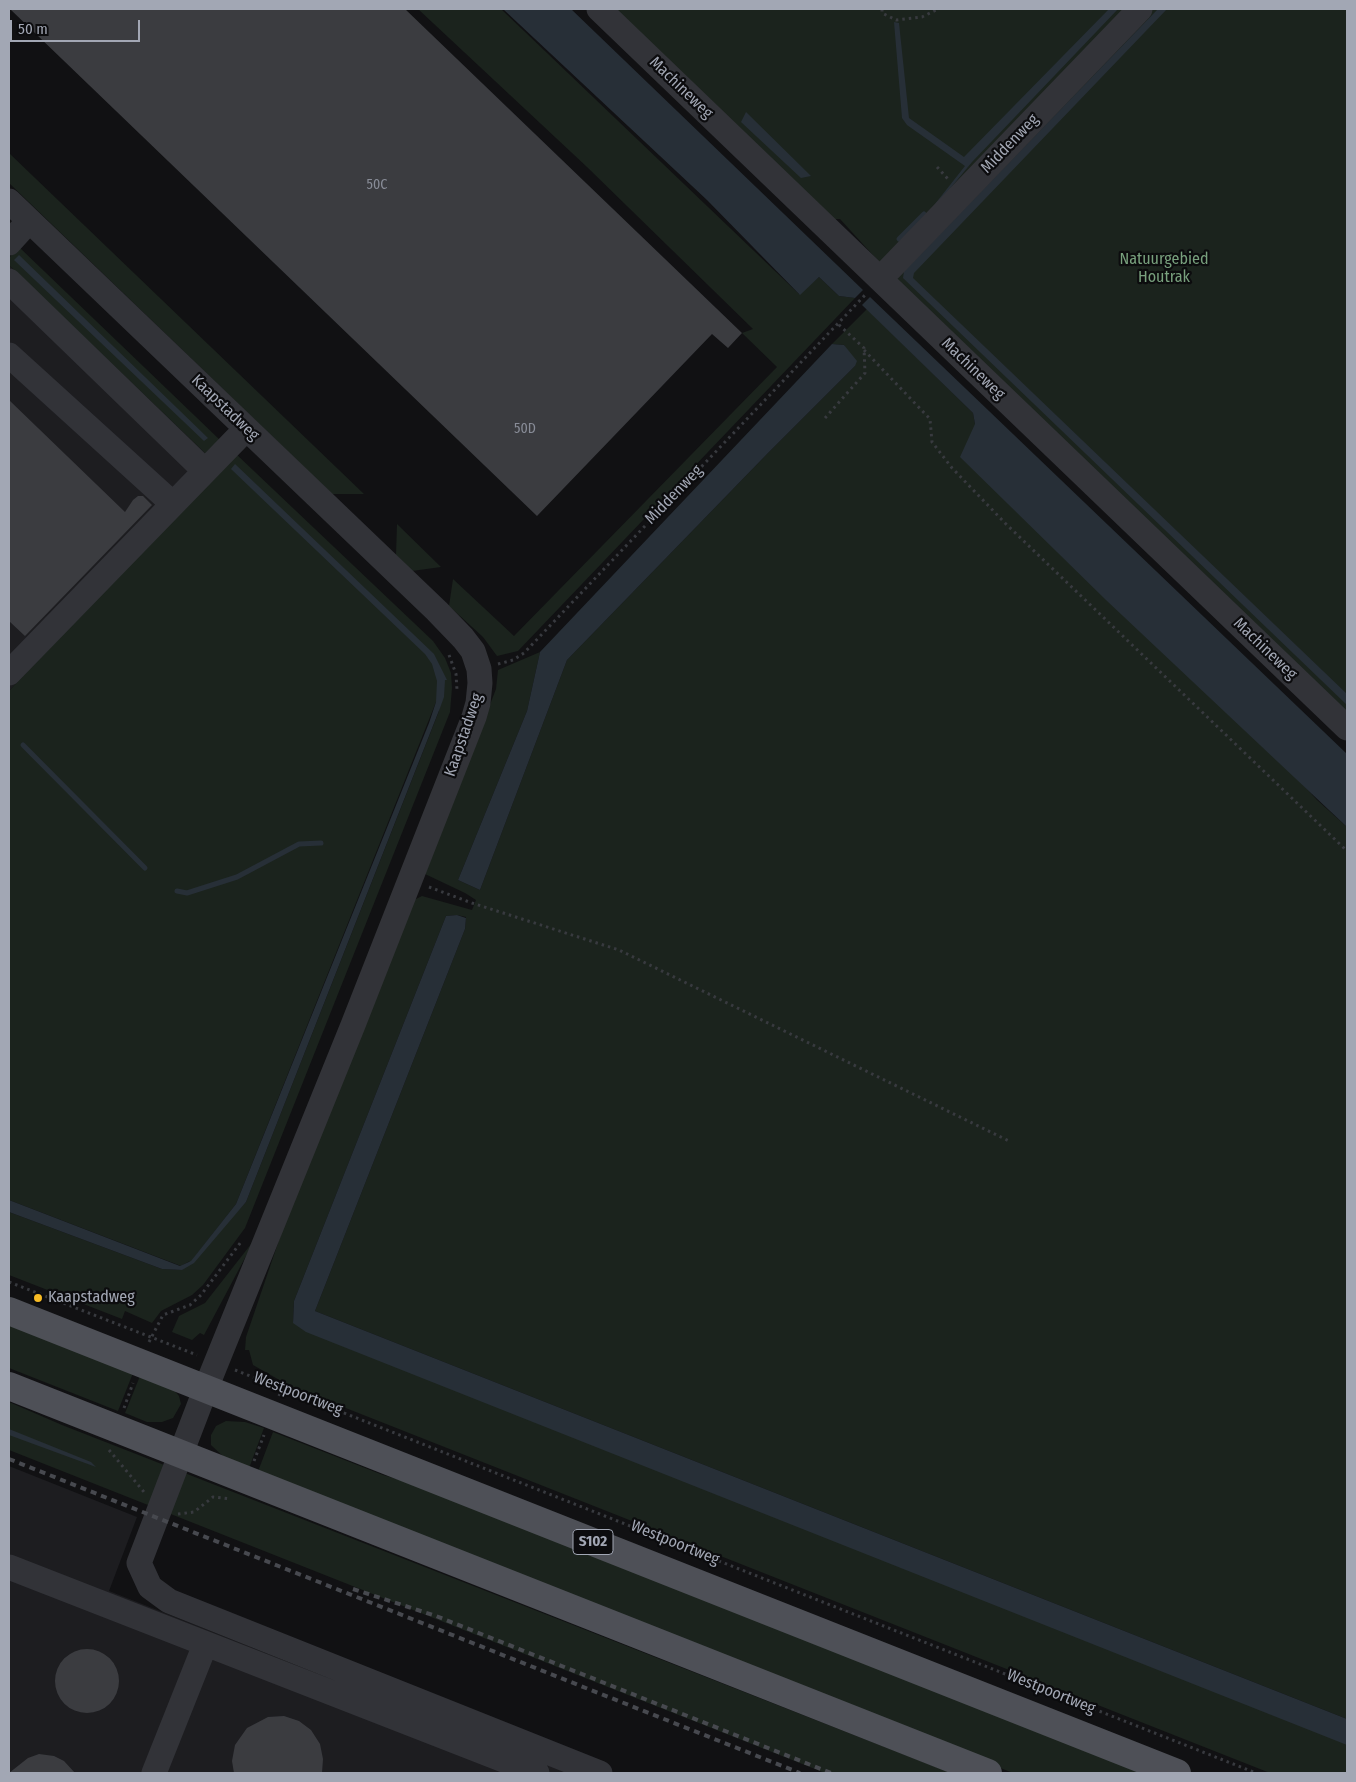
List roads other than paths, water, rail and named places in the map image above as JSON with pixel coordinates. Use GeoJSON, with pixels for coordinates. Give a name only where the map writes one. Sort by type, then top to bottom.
{"type":"FeatureCollection","features":[{"type":"Feature","properties":{"kind":"main road","name":"Westpoortweg"},"geometry":{"type":"LineString","coordinates":[[9,1311],[1177,1773]]}},
{"type":"Feature","properties":{"kind":"main road"},"geometry":{"type":"LineString","coordinates":[[9,1386],[988,1773]]}},
{"type":"Feature","properties":{"kind":"street","name":"Machineweg"},"geometry":{"type":"LineString","coordinates":[[599,9],[874,285],[1347,728]]}},
{"type":"Feature","properties":{"kind":"street","name":"Middenweg"},"geometry":{"type":"LineString","coordinates":[[874,285],[1140,9]]}},
{"type":"Feature","properties":{"kind":"street","name":"Kaapstadweg"},"geometry":{"type":"LineString","coordinates":[[9,201],[457,631],[472,651],[467,672],[480,692],[474,717],[216,1362],[139,1563],[150,1587],[169,1601],[600,1773]]}},
{"type":"Feature","properties":{"kind":"street"},"geometry":{"type":"LineString","coordinates":[[9,243],[30,221]]}},
{"type":"Feature","properties":{"kind":"street"},"geometry":{"type":"LineString","coordinates":[[9,281],[205,471]]}},
{"type":"Feature","properties":{"kind":"street"},"geometry":{"type":"LineString","coordinates":[[9,355],[173,504]]}},
{"type":"Feature","properties":{"kind":"street"},"geometry":{"type":"LineString","coordinates":[[9,672],[246,429]]}},
{"type":"Feature","properties":{"kind":"street"},"geometry":{"type":"LineString","coordinates":[[9,1567],[526,1771]]}},
{"type":"Feature","properties":{"kind":"street"},"geometry":{"type":"LineString","coordinates":[[154,1773],[205,1645]]}},
{"type":"Feature","properties":{"kind":"waterway"},"geometry":{"type":"LineString","coordinates":[[899,239],[924,214]]}},
{"type":"Feature","properties":{"kind":"waterway"},"geometry":{"type":"LineString","coordinates":[[23,745],[145,868]]}},
{"type":"Feature","properties":{"kind":"waterway"},"geometry":{"type":"LineString","coordinates":[[177,891],[187,893],[237,877],[299,844],[321,843]]}},
{"type":"Feature","properties":{"kind":"railway"},"geometry":{"type":"LineString","coordinates":[[9,1459],[800,1773]]}},
{"type":"Feature","properties":{"kind":"railway"},"geometry":{"type":"LineString","coordinates":[[353,1589],[436,1616],[831,1773]]}},
{"type":"Feature","properties":{"kind":"place","name":"Kaapstadweg"},"geometry":{"type":"Point","coordinates":[38,1298]}},
{"type":"Feature","properties":{"kind":"park label","name":"Natuurgebied Houtrak"},"geometry":{"type":"Point","coordinates":[1164,269]}}]}
